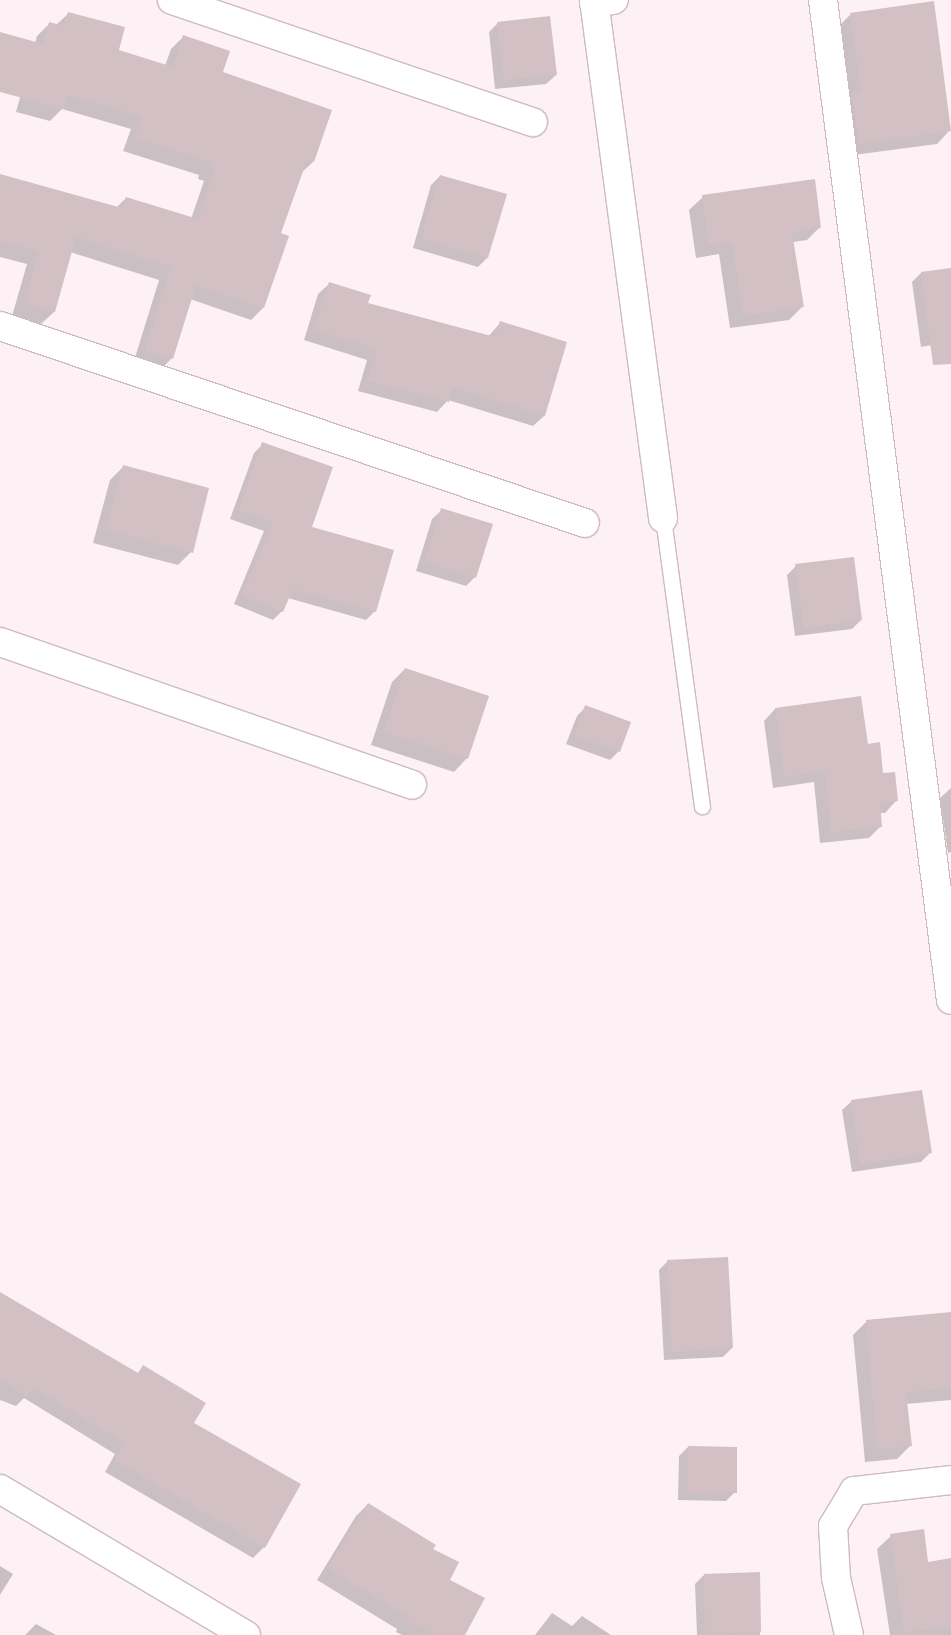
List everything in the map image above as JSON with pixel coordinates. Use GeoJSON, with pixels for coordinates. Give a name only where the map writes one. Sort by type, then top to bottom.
{"type":"FeatureCollection","features":[{"type":"Feature","properties":{"kind":"street"},"geometry":{"type":"LineString","coordinates":[[172,0],[533,122]]}},
{"type":"Feature","properties":{"kind":"street"},"geometry":{"type":"LineString","coordinates":[[823,0],[951,1000]]}},
{"type":"Feature","properties":{"kind":"street"},"geometry":{"type":"LineString","coordinates":[[601,1],[663,518]]}},
{"type":"Feature","properties":{"kind":"street"},"geometry":{"type":"LineString","coordinates":[[0,326],[585,523]]}},
{"type":"Feature","properties":{"kind":"street"},"geometry":{"type":"LineString","coordinates":[[0,642],[412,785]]}},
{"type":"Feature","properties":{"kind":"street"},"geometry":{"type":"LineString","coordinates":[[849,1635],[836,1578],[833,1526],[854,1491],[951,1480]]}},
{"type":"Feature","properties":{"kind":"street"},"geometry":{"type":"LineString","coordinates":[[0,1489],[246,1635]]}},
{"type":"Feature","properties":{"kind":"lane"},"geometry":{"type":"LineString","coordinates":[[663,518],[702,806]]}},
{"type":"Feature","properties":{"kind":"building"},"geometry":{"type":"Polygon","coordinates":[[[934,1],[951,131],[859,144],[852,92],[861,91],[850,13],[934,1]]]}},
{"type":"Feature","properties":{"kind":"building"},"geometry":{"type":"Polygon","coordinates":[[[68,12],[125,27],[119,50],[173,67],[183,35],[230,51],[223,72],[332,110],[314,162],[307,160],[281,233],[289,236],[264,308],[196,285],[173,359],[145,351],[171,267],[76,237],[55,312],[24,303],[39,251],[0,241],[0,174],[122,208],[126,197],[198,219],[216,168],[210,166],[211,162],[135,138],[142,116],[68,95],[64,109],[0,92],[0,32],[43,44],[49,22],[64,26],[68,12]]]}},
{"type":"Feature","properties":{"kind":"building"},"geometry":{"type":"Polygon","coordinates":[[[550,16],[557,75],[504,80],[497,22],[550,16]]]}},
{"type":"Feature","properties":{"kind":"building"},"geometry":{"type":"Polygon","coordinates":[[[440,175],[507,194],[488,258],[421,239],[440,175]]]}},
{"type":"Feature","properties":{"kind":"building"},"geometry":{"type":"Polygon","coordinates":[[[815,179],[821,228],[792,232],[804,307],[743,316],[732,242],[709,245],[702,195],[815,179]]]}},
{"type":"Feature","properties":{"kind":"building"},"geometry":{"type":"Polygon","coordinates":[[[951,268],[951,364],[933,365],[921,272],[951,268]]]}},
{"type":"Feature","properties":{"kind":"building"},"geometry":{"type":"Polygon","coordinates":[[[329,282],[371,295],[368,303],[495,337],[500,321],[567,342],[545,416],[453,387],[449,402],[368,381],[377,349],[314,330],[329,282]]]}},
{"type":"Feature","properties":{"kind":"building"},"geometry":{"type":"Polygon","coordinates":[[[262,442],[333,467],[312,527],[394,550],[376,612],[293,589],[283,612],[242,595],[273,522],[238,510],[262,442]]]}},
{"type":"Feature","properties":{"kind":"building"},"geometry":{"type":"Polygon","coordinates":[[[123,465],[209,488],[193,553],[106,530],[123,465]]]}},
{"type":"Feature","properties":{"kind":"building"},"geometry":{"type":"Polygon","coordinates":[[[441,508],[493,524],[476,578],[425,562],[441,508]]]}},
{"type":"Feature","properties":{"kind":"building"},"geometry":{"type":"Polygon","coordinates":[[[854,557],[862,620],[804,628],[795,564],[854,557]]]}},
{"type":"Feature","properties":{"kind":"building"},"geometry":{"type":"Polygon","coordinates":[[[405,668],[489,696],[468,759],[384,732],[405,668]]]}},
{"type":"Feature","properties":{"kind":"building"},"geometry":{"type":"Polygon","coordinates":[[[861,696],[868,744],[880,742],[883,773],[895,772],[898,801],[880,803],[882,827],[831,832],[825,771],[784,777],[775,708],[861,696]]]}},
{"type":"Feature","properties":{"kind":"building"},"geometry":{"type":"Polygon","coordinates":[[[585,705],[631,722],[620,752],[574,735],[585,705]]]}},
{"type":"Feature","properties":{"kind":"building"},"geometry":{"type":"Polygon","coordinates":[[[922,1090],[932,1153],[860,1164],[851,1100],[922,1090]]]}},
{"type":"Feature","properties":{"kind":"building"},"geometry":{"type":"Polygon","coordinates":[[[728,1257],[733,1348],[672,1352],[667,1260],[728,1257]]]}},
{"type":"Feature","properties":{"kind":"building"},"geometry":{"type":"Polygon","coordinates":[[[0,1292],[138,1373],[143,1365],[206,1403],[194,1423],[301,1484],[265,1548],[115,1460],[125,1443],[33,1387],[27,1396],[0,1380],[0,1292]]]}},
{"type":"Feature","properties":{"kind":"building"},"geometry":{"type":"Polygon","coordinates":[[[951,1312],[951,1388],[906,1392],[912,1446],[877,1449],[866,1320],[951,1312]]]}},
{"type":"Feature","properties":{"kind":"building"},"geometry":{"type":"Polygon","coordinates":[[[688,1446],[737,1447],[737,1493],[687,1492],[688,1446]]]}},
{"type":"Feature","properties":{"kind":"building"},"geometry":{"type":"Polygon","coordinates":[[[368,1503],[436,1545],[433,1549],[459,1562],[450,1580],[485,1598],[465,1635],[435,1635],[406,1620],[408,1617],[328,1568],[368,1503]]]}},
{"type":"Feature","properties":{"kind":"building"},"geometry":{"type":"Polygon","coordinates":[[[924,1529],[928,1562],[951,1558],[951,1627],[904,1632],[890,1534],[924,1529]]]}},
{"type":"Feature","properties":{"kind":"building"},"geometry":{"type":"Polygon","coordinates":[[[760,1572],[761,1632],[705,1634],[704,1574],[760,1572]]]}}]}
